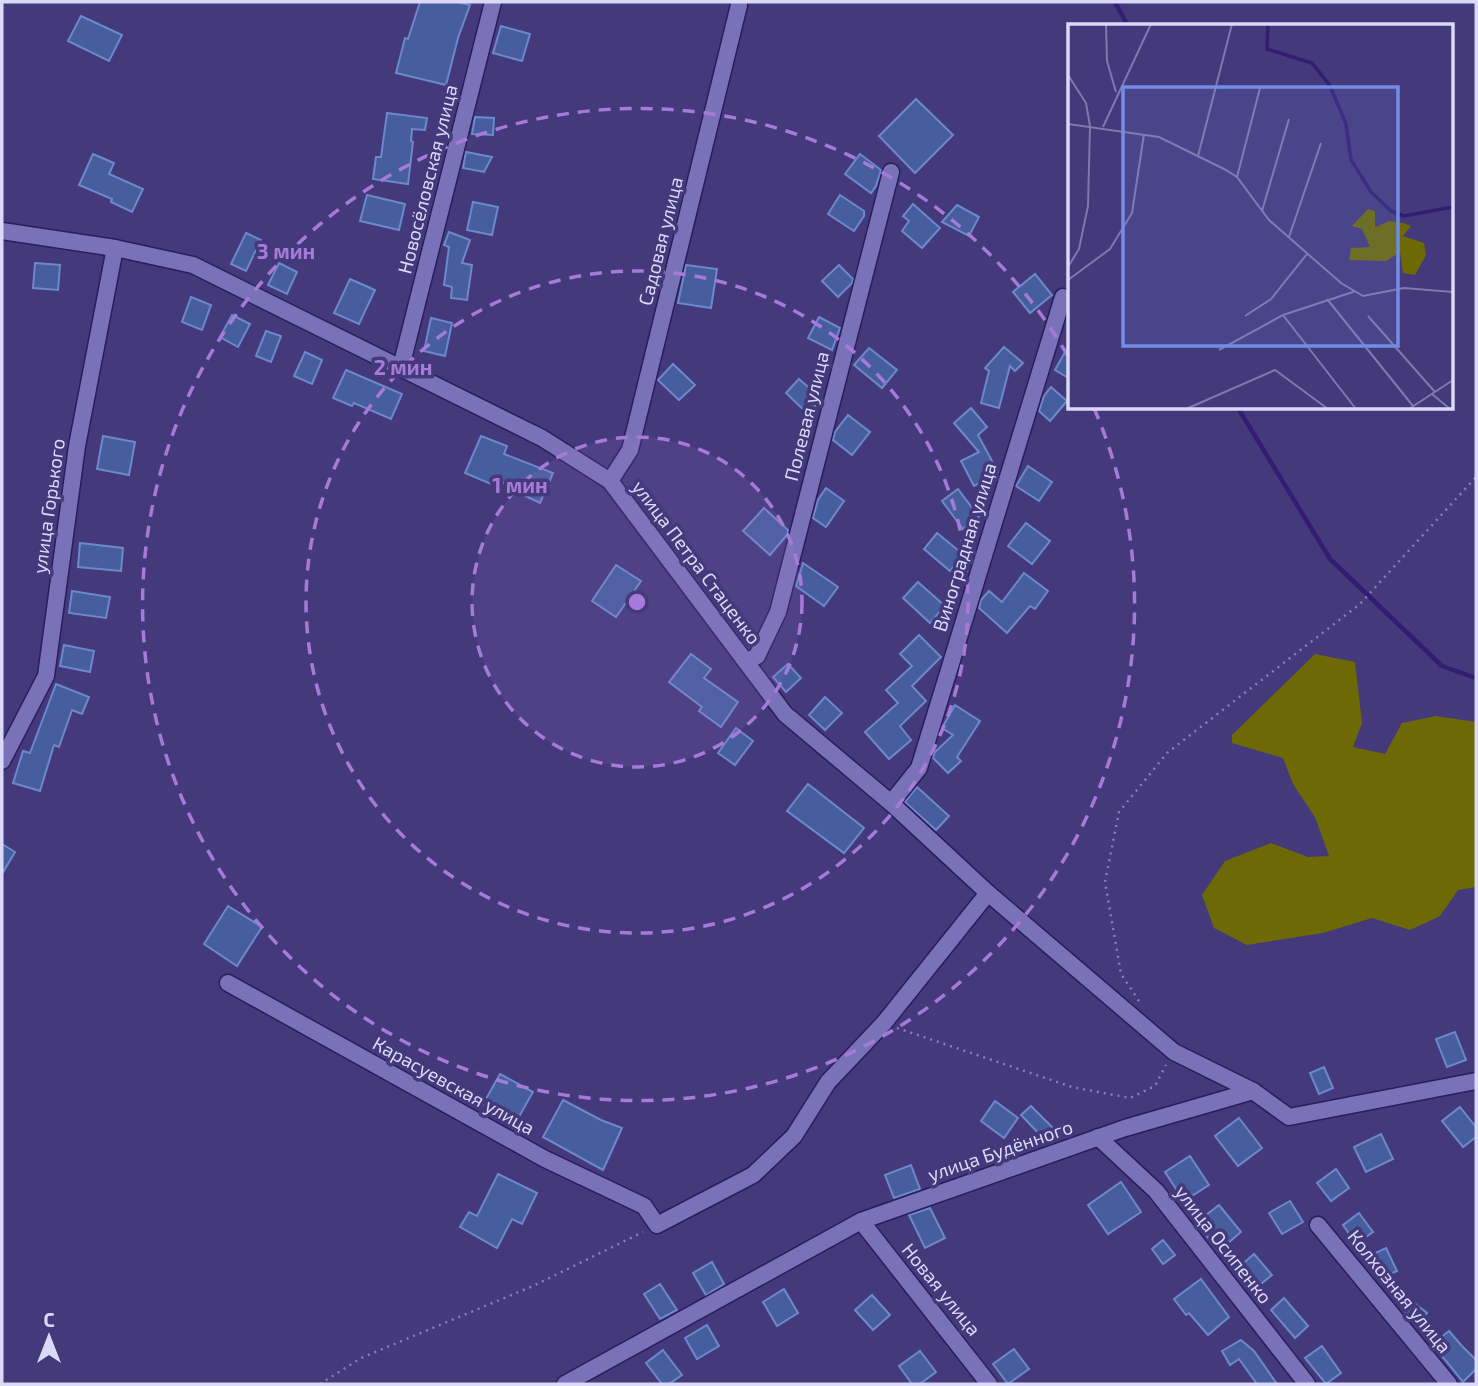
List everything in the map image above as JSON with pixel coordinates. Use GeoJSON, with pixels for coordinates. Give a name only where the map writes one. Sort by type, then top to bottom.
{"type":"FeatureCollection","features":[{"type":"Feature","properties":{"kind":"street","name":"Новосёловская улица"},"geometry":{"type":"LineString","coordinates":[[401,367],[493,2]]}},
{"type":"Feature","properties":{"kind":"street","name":"Садовая улица"},"geometry":{"type":"LineString","coordinates":[[610,481],[630,450],[739,5]]}},
{"type":"Feature","properties":{"kind":"street","name":"Полевая улица"},"geometry":{"type":"LineString","coordinates":[[746,662],[757,656],[778,612],[891,172]]}},
{"type":"Feature","properties":{"kind":"street","name":"улица Петра Стаценко"},"geometry":{"type":"LineString","coordinates":[[2,231],[115,248],[193,265],[542,438],[610,481],[785,714],[891,803],[988,893],[1174,1052],[1253,1091]]}},
{"type":"Feature","properties":{"kind":"street","name":"улица Горького"},"geometry":{"type":"LineString","coordinates":[[2,761],[46,676],[77,446],[115,248]]}},
{"type":"Feature","properties":{"kind":"street","name":"Виноградная улица"},"geometry":{"type":"LineString","coordinates":[[891,803],[919,768],[1063,297]]}},
{"type":"Feature","properties":{"kind":"street"},"geometry":{"type":"LineString","coordinates":[[657,1225],[753,1175],[794,1136],[828,1082],[884,1023],[988,893]]}},
{"type":"Feature","properties":{"kind":"street","name":"Карасуевская улица"},"geometry":{"type":"LineString","coordinates":[[228,983],[545,1159],[644,1206],[657,1225]]}},
{"type":"Feature","properties":{"kind":"street"},"geometry":{"type":"LineString","coordinates":[[1253,1091],[1289,1117],[1476,1082]]}},
{"type":"Feature","properties":{"kind":"street","name":"улица Будённого"},"geometry":{"type":"LineString","coordinates":[[565,1384],[861,1221],[1098,1137],[1253,1091]]}},
{"type":"Feature","properties":{"kind":"street","name":"улица Осипенко"},"geometry":{"type":"LineString","coordinates":[[1098,1137],[1156,1191],[1307,1384]]}},
{"type":"Feature","properties":{"kind":"street","name":"Новая улица"},"geometry":{"type":"LineString","coordinates":[[861,1221],[989,1384]]}},
{"type":"Feature","properties":{"kind":"street","name":"Колхозная улица"},"geometry":{"type":"LineString","coordinates":[[1318,1225],[1449,1384]]}},
{"type":"Feature","properties":{"kind":"path"},"geometry":{"type":"LineString","coordinates":[[1143,1008],[1121,974],[1105,882],[1119,812],[1167,753],[1360,604],[1476,477]]}},
{"type":"Feature","properties":{"kind":"path"},"geometry":{"type":"LineString","coordinates":[[884,1023],[1072,1087],[1130,1098],[1155,1086],[1174,1052]]}},
{"type":"Feature","properties":{"kind":"path"},"geometry":{"type":"LineString","coordinates":[[320,1384],[361,1358],[533,1286],[657,1225]]}},
{"type":"Feature","properties":{"kind":"shaded area"},"geometry":{"type":"Polygon","coordinates":[[[1315,654],[1355,662],[1362,723],[1353,747],[1385,754],[1402,723],[1436,716],[1476,722],[1476,887],[1458,890],[1440,916],[1410,930],[1372,918],[1323,933],[1247,945],[1214,928],[1202,895],[1225,861],[1271,843],[1308,857],[1329,856],[1315,817],[1293,784],[1283,758],[1232,743],[1232,735],[1315,654]]]}},
{"type":"Feature","properties":{"kind":"building"},"geometry":{"type":"Polygon","coordinates":[[[420,2],[458,2],[470,5],[446,85],[396,73],[405,38],[408,39],[420,2]]]}},
{"type":"Feature","properties":{"kind":"building"},"geometry":{"type":"Polygon","coordinates":[[[81,16],[122,35],[109,61],[68,41],[81,16]]]}},
{"type":"Feature","properties":{"kind":"building"},"geometry":{"type":"Polygon","coordinates":[[[501,26],[530,34],[522,61],[493,53],[501,26]]]}},
{"type":"Feature","properties":{"kind":"building"},"geometry":{"type":"Polygon","coordinates":[[[916,99],[953,135],[915,173],[879,136],[916,99]]]}},
{"type":"Feature","properties":{"kind":"building"},"geometry":{"type":"Polygon","coordinates":[[[387,113],[427,118],[425,130],[412,129],[408,184],[373,179],[376,157],[381,157],[387,113]]]}},
{"type":"Feature","properties":{"kind":"building"},"geometry":{"type":"Polygon","coordinates":[[[475,117],[494,118],[493,135],[472,134],[475,117]]]}},
{"type":"Feature","properties":{"kind":"building"},"geometry":{"type":"Polygon","coordinates":[[[466,152],[492,157],[484,172],[463,168],[466,152]]]}},
{"type":"Feature","properties":{"kind":"building"},"geometry":{"type":"Polygon","coordinates":[[[93,154],[114,163],[109,174],[143,189],[132,212],[111,202],[112,199],[79,185],[93,154]]]}},
{"type":"Feature","properties":{"kind":"building"},"geometry":{"type":"Polygon","coordinates":[[[860,154],[881,170],[871,193],[845,174],[860,154]]]}},
{"type":"Feature","properties":{"kind":"building"},"geometry":{"type":"Polygon","coordinates":[[[367,195],[405,204],[399,230],[360,221],[367,195]]]}},
{"type":"Feature","properties":{"kind":"building"},"geometry":{"type":"Polygon","coordinates":[[[840,195],[864,211],[864,216],[854,231],[828,214],[840,195]]]}},
{"type":"Feature","properties":{"kind":"building"},"geometry":{"type":"Polygon","coordinates":[[[473,202],[498,207],[492,235],[467,230],[473,202]]]}},
{"type":"Feature","properties":{"kind":"building"},"geometry":{"type":"Polygon","coordinates":[[[913,204],[940,228],[922,248],[902,231],[909,221],[903,216],[913,204]]]}},
{"type":"Feature","properties":{"kind":"building"},"geometry":{"type":"Polygon","coordinates":[[[957,205],[979,217],[969,236],[942,222],[957,205]]]}},
{"type":"Feature","properties":{"kind":"building"},"geometry":{"type":"Polygon","coordinates":[[[449,232],[470,240],[462,263],[472,265],[467,300],[451,298],[452,287],[444,285],[449,247],[444,245],[449,232]]]}},
{"type":"Feature","properties":{"kind":"building"},"geometry":{"type":"Polygon","coordinates":[[[246,233],[261,240],[246,271],[231,264],[246,233]]]}},
{"type":"Feature","properties":{"kind":"building"},"geometry":{"type":"Polygon","coordinates":[[[35,263],[60,265],[58,290],[33,288],[35,263]]]}},
{"type":"Feature","properties":{"kind":"building"},"geometry":{"type":"Polygon","coordinates":[[[279,263],[297,272],[287,294],[268,285],[279,263]]]}},
{"type":"Feature","properties":{"kind":"building"},"geometry":{"type":"Polygon","coordinates":[[[686,265],[717,269],[711,308],[678,303],[686,265]]]}},
{"type":"Feature","properties":{"kind":"building"},"geometry":{"type":"Polygon","coordinates":[[[839,265],[853,279],[838,297],[822,281],[839,265]]]}},
{"type":"Feature","properties":{"kind":"building"},"geometry":{"type":"Polygon","coordinates":[[[1035,274],[1052,295],[1030,313],[1013,292],[1035,274]]]}},
{"type":"Feature","properties":{"kind":"building"},"geometry":{"type":"Polygon","coordinates":[[[350,279],[375,290],[359,324],[334,313],[350,279]]]}},
{"type":"Feature","properties":{"kind":"building"},"geometry":{"type":"Polygon","coordinates":[[[191,297],[211,305],[202,330],[182,322],[191,297]]]}},
{"type":"Feature","properties":{"kind":"building"},"geometry":{"type":"Polygon","coordinates":[[[232,315],[250,324],[238,347],[220,337],[232,315]]]}},
{"type":"Feature","properties":{"kind":"building"},"geometry":{"type":"Polygon","coordinates":[[[819,317],[840,328],[832,350],[808,338],[819,317]]]}},
{"type":"Feature","properties":{"kind":"building"},"geometry":{"type":"Polygon","coordinates":[[[431,318],[452,323],[445,356],[424,351],[431,318]]]}},
{"type":"Feature","properties":{"kind":"building"},"geometry":{"type":"Polygon","coordinates":[[[266,331],[281,336],[271,362],[256,356],[266,331]]]}},
{"type":"Feature","properties":{"kind":"building"},"geometry":{"type":"Polygon","coordinates":[[[1004,347],[1023,363],[1015,371],[1010,366],[999,408],[981,403],[989,371],[985,368],[1004,347]]]}},
{"type":"Feature","properties":{"kind":"building"},"geometry":{"type":"Polygon","coordinates":[[[1068,347],[1068,378],[1055,370],[1068,347]]]}},
{"type":"Feature","properties":{"kind":"building"},"geometry":{"type":"Polygon","coordinates":[[[869,348],[897,370],[882,388],[854,365],[869,348]]]}},
{"type":"Feature","properties":{"kind":"building"},"geometry":{"type":"Polygon","coordinates":[[[305,352],[322,360],[312,384],[294,376],[305,352]]]}},
{"type":"Feature","properties":{"kind":"building"},"geometry":{"type":"Polygon","coordinates":[[[673,364],[695,385],[679,400],[658,380],[673,364]]]}},
{"type":"Feature","properties":{"kind":"building"},"geometry":{"type":"Polygon","coordinates":[[[346,370],[402,394],[391,419],[354,403],[352,406],[333,398],[346,370]]]}},
{"type":"Feature","properties":{"kind":"building"},"geometry":{"type":"Polygon","coordinates":[[[799,379],[822,399],[808,414],[786,393],[799,379]]]}},
{"type":"Feature","properties":{"kind":"building"},"geometry":{"type":"Polygon","coordinates":[[[1051,387],[1067,401],[1050,421],[1039,411],[1044,396],[1051,387]]]}},
{"type":"Feature","properties":{"kind":"building"},"geometry":{"type":"Polygon","coordinates":[[[971,408],[987,427],[978,435],[998,472],[974,486],[961,461],[979,452],[954,423],[971,408]]]}},
{"type":"Feature","properties":{"kind":"building"},"geometry":{"type":"Polygon","coordinates":[[[848,415],[870,432],[852,455],[833,440],[835,432],[848,415]]]}},
{"type":"Feature","properties":{"kind":"building"},"geometry":{"type":"Polygon","coordinates":[[[103,436],[135,442],[129,475],[97,469],[103,436]]]}},
{"type":"Feature","properties":{"kind":"building"},"geometry":{"type":"Polygon","coordinates":[[[481,436],[507,446],[504,454],[553,473],[540,503],[521,494],[523,491],[493,479],[491,484],[465,473],[481,436]]]}},
{"type":"Feature","properties":{"kind":"building"},"geometry":{"type":"Polygon","coordinates":[[[1028,466],[1052,482],[1039,501],[1016,486],[1028,466]]]}},
{"type":"Feature","properties":{"kind":"building"},"geometry":{"type":"Polygon","coordinates":[[[826,488],[844,501],[826,527],[813,518],[818,500],[826,488]]]}},
{"type":"Feature","properties":{"kind":"building"},"geometry":{"type":"Polygon","coordinates":[[[958,489],[979,517],[963,529],[942,501],[958,489]]]}},
{"type":"Feature","properties":{"kind":"building"},"geometry":{"type":"Polygon","coordinates":[[[764,508],[788,530],[787,535],[770,555],[743,531],[764,508]]]}},
{"type":"Feature","properties":{"kind":"building"},"geometry":{"type":"Polygon","coordinates":[[[1026,523],[1050,541],[1032,564],[1008,546],[1026,523]]]}},
{"type":"Feature","properties":{"kind":"building"},"geometry":{"type":"Polygon","coordinates":[[[937,533],[964,555],[950,571],[924,549],[937,533]]]}},
{"type":"Feature","properties":{"kind":"building"},"geometry":{"type":"Polygon","coordinates":[[[80,543],[123,548],[121,571],[78,567],[80,543]]]}},
{"type":"Feature","properties":{"kind":"building"},"geometry":{"type":"Polygon","coordinates":[[[803,563],[838,587],[824,606],[796,586],[803,563]]]}},
{"type":"Feature","properties":{"kind":"building"},"geometry":{"type":"Polygon","coordinates":[[[616,565],[641,581],[616,617],[592,601],[616,565]]]}},
{"type":"Feature","properties":{"kind":"building"},"geometry":{"type":"Polygon","coordinates":[[[1024,573],[1048,591],[1035,609],[1030,606],[1007,633],[979,608],[981,600],[989,591],[1002,602],[1024,573]]]}},
{"type":"Feature","properties":{"kind":"building"},"geometry":{"type":"Polygon","coordinates":[[[918,582],[945,606],[930,623],[903,598],[918,582]]]}},
{"type":"Feature","properties":{"kind":"building"},"geometry":{"type":"Polygon","coordinates":[[[72,591],[110,597],[106,618],[69,613],[72,591]]]}},
{"type":"Feature","properties":{"kind":"building"},"geometry":{"type":"Polygon","coordinates":[[[919,635],[941,657],[912,686],[926,701],[900,726],[911,740],[889,759],[865,732],[898,703],[886,690],[912,666],[900,654],[919,635]]]}},
{"type":"Feature","properties":{"kind":"building"},"geometry":{"type":"Polygon","coordinates":[[[64,645],[94,651],[90,672],[60,666],[64,645]]]}},
{"type":"Feature","properties":{"kind":"building"},"geometry":{"type":"Polygon","coordinates":[[[691,654],[711,669],[704,678],[738,702],[721,727],[699,711],[702,707],[669,682],[691,654]]]}},
{"type":"Feature","properties":{"kind":"building"},"geometry":{"type":"Polygon","coordinates":[[[788,664],[801,678],[786,692],[773,677],[788,664]]]}},
{"type":"Feature","properties":{"kind":"building"},"geometry":{"type":"Polygon","coordinates":[[[56,684],[89,697],[82,714],[72,710],[59,747],[54,745],[40,791],[13,783],[23,751],[30,753],[56,684]]]}},
{"type":"Feature","properties":{"kind":"building"},"geometry":{"type":"Polygon","coordinates":[[[825,697],[842,713],[825,730],[809,715],[825,697]]]}},
{"type":"Feature","properties":{"kind":"building"},"geometry":{"type":"Polygon","coordinates":[[[955,705],[980,721],[957,757],[961,761],[948,773],[933,758],[935,752],[953,735],[942,728],[955,705]]]}},
{"type":"Feature","properties":{"kind":"building"},"geometry":{"type":"Polygon","coordinates":[[[736,728],[753,741],[735,765],[718,753],[736,728]]]}},
{"type":"Feature","properties":{"kind":"building"},"geometry":{"type":"Polygon","coordinates":[[[808,784],[864,828],[844,853],[787,811],[808,784]]]}},
{"type":"Feature","properties":{"kind":"building"},"geometry":{"type":"Polygon","coordinates":[[[917,787],[949,816],[936,830],[905,802],[917,787]]]}},
{"type":"Feature","properties":{"kind":"building"},"geometry":{"type":"Polygon","coordinates":[[[2,844],[15,852],[2,874],[2,844]]]}},
{"type":"Feature","properties":{"kind":"building"},"geometry":{"type":"Polygon","coordinates":[[[228,906],[262,927],[237,966],[204,944],[228,906]]]}},
{"type":"Feature","properties":{"kind":"building"},"geometry":{"type":"Polygon","coordinates":[[[1455,1032],[1466,1060],[1447,1067],[1436,1039],[1455,1032]]]}},
{"type":"Feature","properties":{"kind":"building"},"geometry":{"type":"Polygon","coordinates":[[[1324,1067],[1333,1088],[1319,1094],[1310,1073],[1324,1067]]]}},
{"type":"Feature","properties":{"kind":"building"},"geometry":{"type":"Polygon","coordinates":[[[500,1074],[533,1092],[516,1122],[483,1104],[500,1074]]]}},
{"type":"Feature","properties":{"kind":"building"},"geometry":{"type":"Polygon","coordinates":[[[563,1100],[622,1128],[603,1170],[543,1137],[563,1100]]]}},
{"type":"Feature","properties":{"kind":"building"},"geometry":{"type":"Polygon","coordinates":[[[995,1101],[1018,1118],[1004,1138],[981,1121],[995,1101]]]}},
{"type":"Feature","properties":{"kind":"building"},"geometry":{"type":"Polygon","coordinates":[[[1031,1106],[1055,1130],[1045,1140],[1021,1115],[1031,1106]]]}},
{"type":"Feature","properties":{"kind":"building"},"geometry":{"type":"Polygon","coordinates":[[[1460,1107],[1476,1127],[1476,1137],[1463,1147],[1442,1121],[1460,1107]]]}},
{"type":"Feature","properties":{"kind":"building"},"geometry":{"type":"Polygon","coordinates":[[[1239,1118],[1262,1148],[1238,1166],[1215,1136],[1239,1118]]]}},
{"type":"Feature","properties":{"kind":"building"},"geometry":{"type":"Polygon","coordinates":[[[1381,1134],[1393,1159],[1366,1172],[1354,1147],[1381,1134]]]}},
{"type":"Feature","properties":{"kind":"building"},"geometry":{"type":"Polygon","coordinates":[[[1190,1156],[1209,1185],[1184,1201],[1165,1172],[1190,1156]]]}},
{"type":"Feature","properties":{"kind":"building"},"geometry":{"type":"Polygon","coordinates":[[[911,1165],[920,1189],[894,1198],[885,1175],[911,1165]]]}},
{"type":"Feature","properties":{"kind":"building"},"geometry":{"type":"Polygon","coordinates":[[[1336,1169],[1349,1188],[1331,1201],[1317,1183],[1336,1169]]]}},
{"type":"Feature","properties":{"kind":"building"},"geometry":{"type":"Polygon","coordinates":[[[498,1174],[537,1193],[522,1224],[512,1219],[497,1248],[460,1227],[469,1212],[477,1216],[498,1174]]]}},
{"type":"Feature","properties":{"kind":"building"},"geometry":{"type":"Polygon","coordinates":[[[1121,1182],[1141,1212],[1108,1234],[1088,1205],[1121,1182]]]}},
{"type":"Feature","properties":{"kind":"building"},"geometry":{"type":"Polygon","coordinates":[[[1290,1201],[1303,1222],[1282,1234],[1269,1213],[1290,1201]]]}},
{"type":"Feature","properties":{"kind":"building"},"geometry":{"type":"Polygon","coordinates":[[[1219,1205],[1241,1232],[1219,1251],[1196,1223],[1219,1205]]]}},
{"type":"Feature","properties":{"kind":"building"},"geometry":{"type":"Polygon","coordinates":[[[930,1208],[945,1238],[925,1248],[909,1215],[930,1208]]]}},
{"type":"Feature","properties":{"kind":"building"},"geometry":{"type":"Polygon","coordinates":[[[1359,1213],[1373,1232],[1356,1244],[1343,1225],[1359,1213]]]}},
{"type":"Feature","properties":{"kind":"building"},"geometry":{"type":"Polygon","coordinates":[[[1163,1240],[1175,1255],[1163,1264],[1152,1249],[1163,1240]]]}},
{"type":"Feature","properties":{"kind":"building"},"geometry":{"type":"Polygon","coordinates":[[[1386,1248],[1397,1271],[1379,1279],[1369,1256],[1386,1248]]]}},
{"type":"Feature","properties":{"kind":"building"},"geometry":{"type":"Polygon","coordinates":[[[1254,1254],[1272,1275],[1256,1288],[1239,1267],[1254,1254]]]}},
{"type":"Feature","properties":{"kind":"building"},"geometry":{"type":"Polygon","coordinates":[[[712,1262],[724,1284],[706,1295],[693,1273],[712,1262]]]}},
{"type":"Feature","properties":{"kind":"building"},"geometry":{"type":"Polygon","coordinates":[[[1201,1279],[1229,1317],[1208,1335],[1189,1313],[1186,1315],[1174,1299],[1201,1279]]]}},
{"type":"Feature","properties":{"kind":"building"},"geometry":{"type":"Polygon","coordinates":[[[660,1284],[677,1310],[660,1319],[644,1294],[660,1284]]]}},
{"type":"Feature","properties":{"kind":"building"},"geometry":{"type":"Polygon","coordinates":[[[784,1289],[798,1313],[777,1326],[763,1302],[784,1289]]]}},
{"type":"Feature","properties":{"kind":"building"},"geometry":{"type":"Polygon","coordinates":[[[872,1295],[890,1315],[873,1330],[855,1310],[872,1295]]]}},
{"type":"Feature","properties":{"kind":"building"},"geometry":{"type":"Polygon","coordinates":[[[1284,1298],[1308,1326],[1295,1338],[1271,1310],[1284,1298]]]}},
{"type":"Feature","properties":{"kind":"building"},"geometry":{"type":"Polygon","coordinates":[[[1413,1302],[1427,1313],[1418,1323],[1405,1312],[1413,1302]]]}},
{"type":"Feature","properties":{"kind":"building"},"geometry":{"type":"Polygon","coordinates":[[[707,1325],[719,1346],[697,1359],[685,1338],[707,1325]]]}},
{"type":"Feature","properties":{"kind":"building"},"geometry":{"type":"Polygon","coordinates":[[[1449,1331],[1476,1360],[1476,1369],[1463,1382],[1432,1344],[1449,1331]]]}},
{"type":"Feature","properties":{"kind":"building"},"geometry":{"type":"Polygon","coordinates":[[[1241,1340],[1254,1351],[1277,1384],[1257,1384],[1239,1359],[1230,1365],[1222,1351],[1241,1340]]]}},
{"type":"Feature","properties":{"kind":"building"},"geometry":{"type":"Polygon","coordinates":[[[1322,1346],[1341,1373],[1326,1384],[1305,1358],[1322,1346]]]}},
{"type":"Feature","properties":{"kind":"building"},"geometry":{"type":"Polygon","coordinates":[[[1014,1349],[1029,1369],[1008,1384],[993,1364],[1014,1349]]]}},
{"type":"Feature","properties":{"kind":"building"},"geometry":{"type":"Polygon","coordinates":[[[663,1350],[682,1375],[669,1384],[662,1384],[646,1363],[663,1350]]]}},
{"type":"Feature","properties":{"kind":"building"},"geometry":{"type":"Polygon","coordinates":[[[920,1351],[936,1372],[920,1384],[912,1384],[899,1366],[920,1351]]]}},
{"type":"Feature","properties":{"kind":"waterway"},"geometry":{"type":"LineString","coordinates":[[1115,2],[1127,24]]}},
{"type":"Feature","properties":{"kind":"waterway"},"geometry":{"type":"LineString","coordinates":[[1239,410],[1330,559],[1442,666],[1476,678]]}}]}
